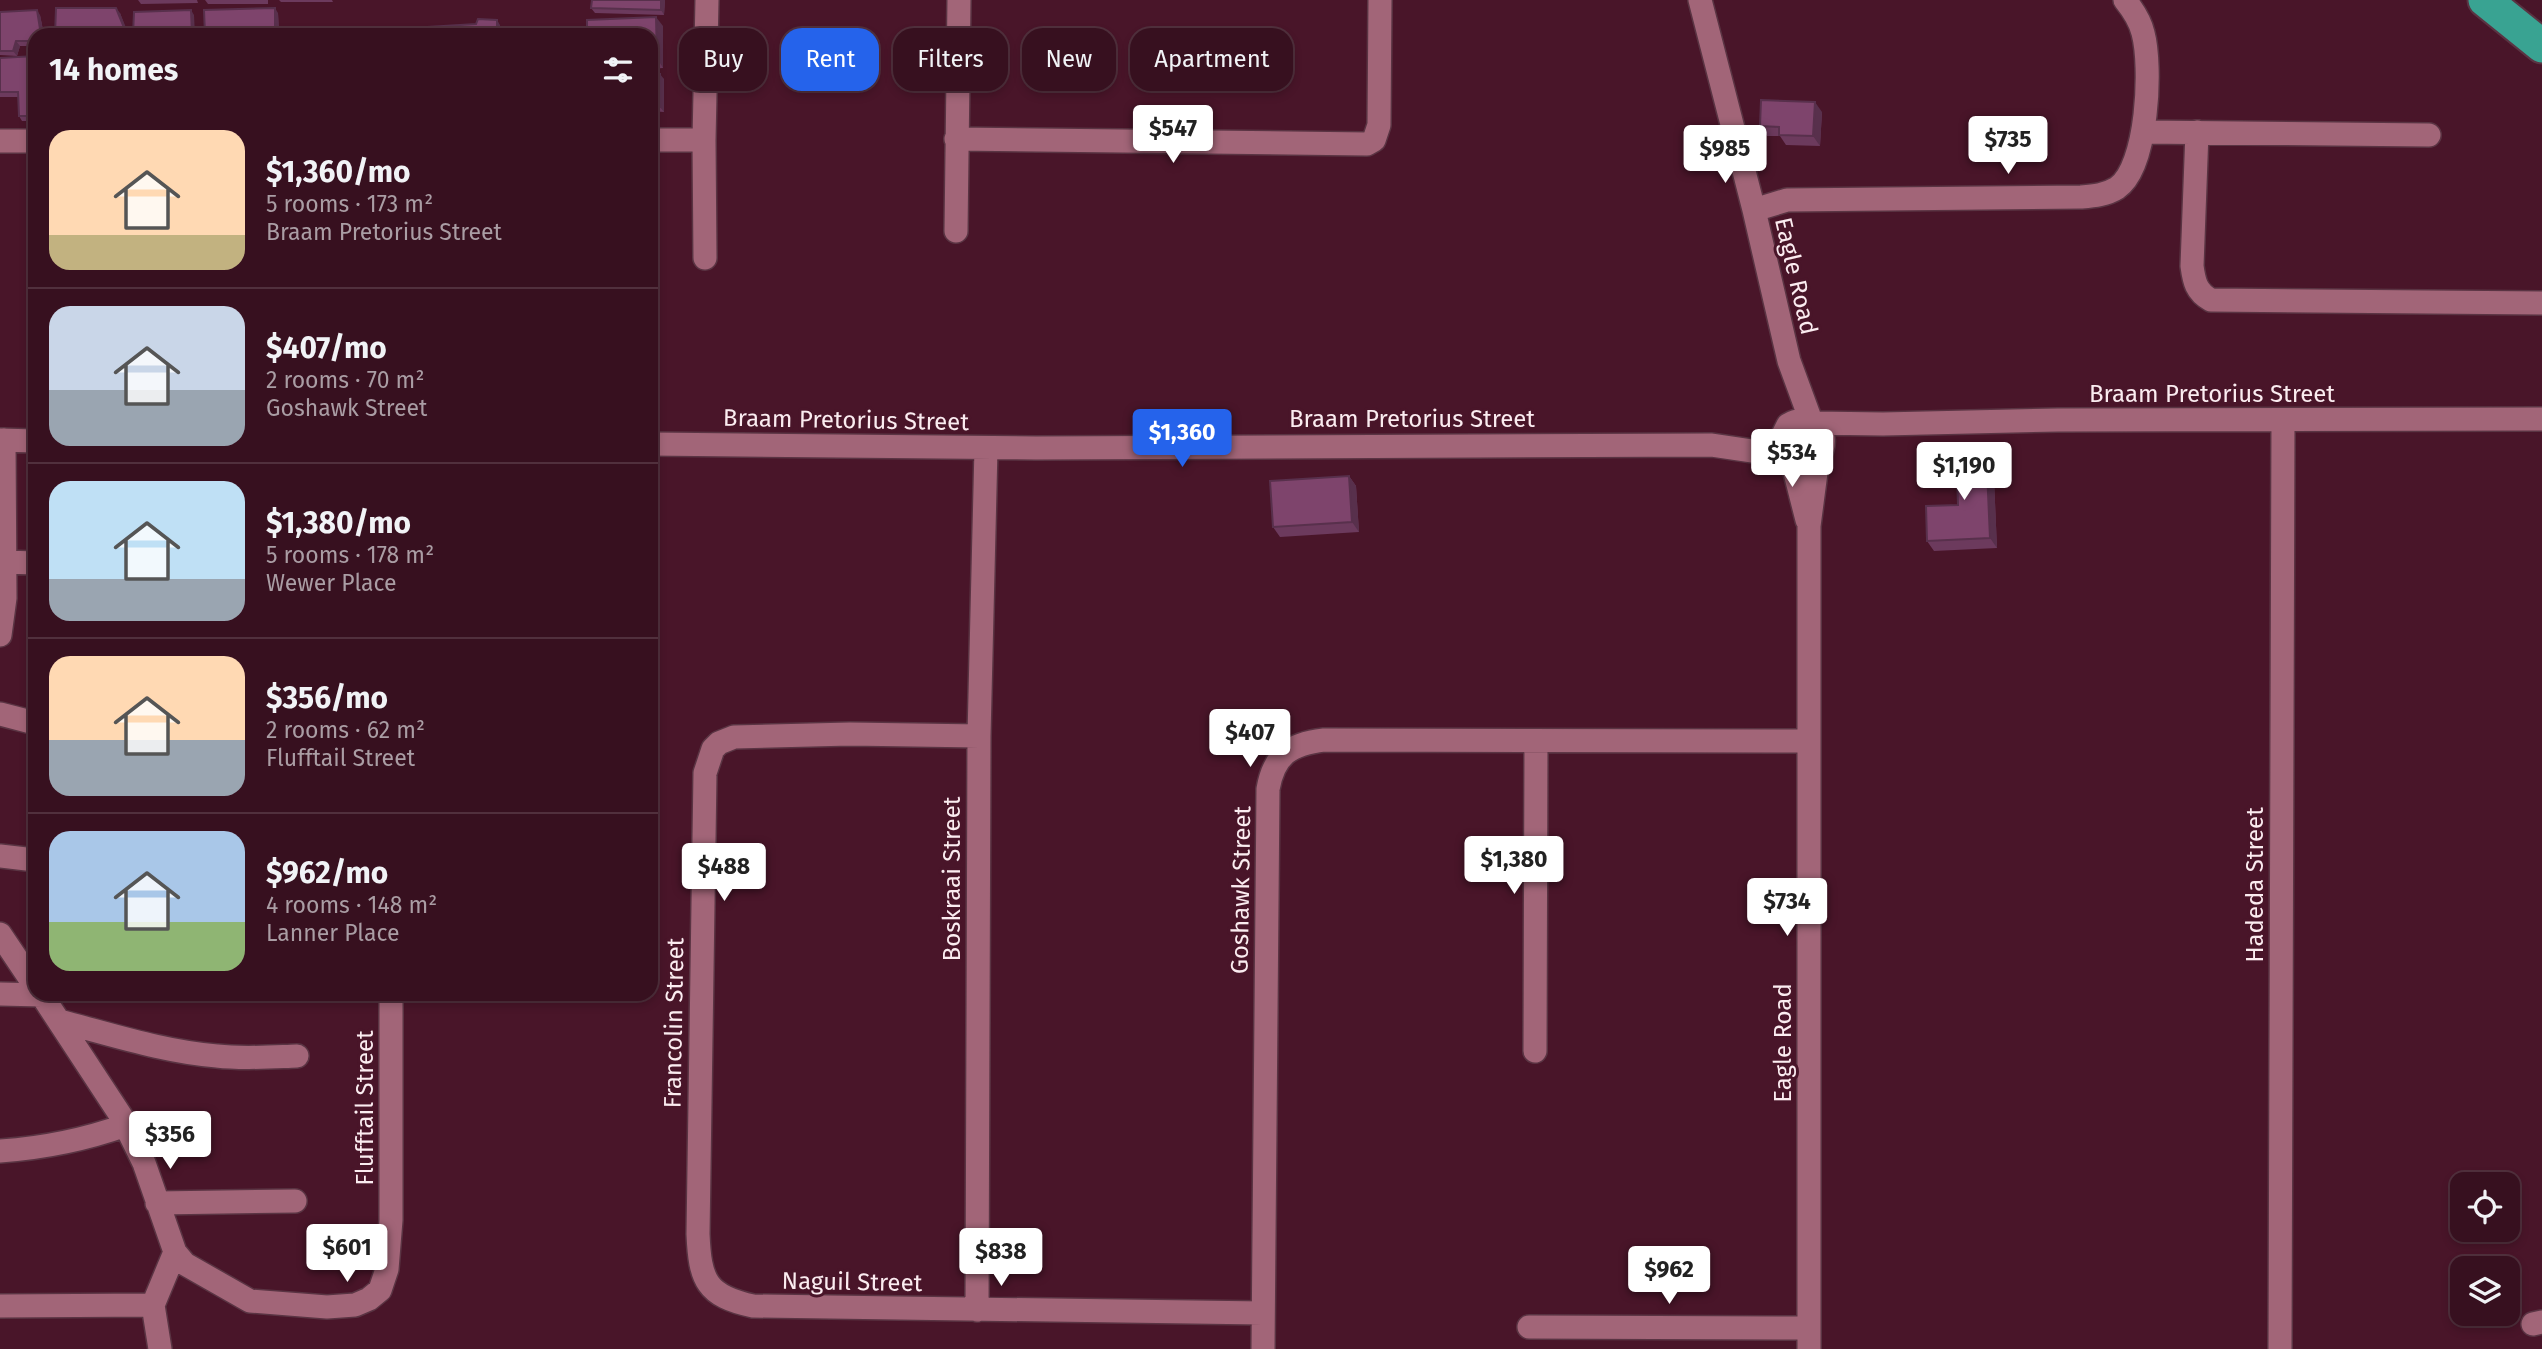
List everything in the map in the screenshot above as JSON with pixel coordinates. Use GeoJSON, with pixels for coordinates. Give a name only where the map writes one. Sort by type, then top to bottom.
{"type":"FeatureCollection","features":[{"type":"Feature","properties":{"kind":"highway"},"geometry":{"type":"LineString","coordinates":[[2485,0],[2542,46]]}},
{"type":"Feature","properties":{"kind":"street"},"geometry":{"type":"LineString","coordinates":[[705,258],[707,0]]}},
{"type":"Feature","properties":{"kind":"street"},"geometry":{"type":"LineString","coordinates":[[956,230],[959,0]]}},
{"type":"Feature","properties":{"kind":"street"},"geometry":{"type":"LineString","coordinates":[[956,139],[1367,145],[1374,140],[1379,125],[1381,0]]}},
{"type":"Feature","properties":{"kind":"street","name":"Eagle Road"},"geometry":{"type":"LineString","coordinates":[[1700,0],[1754,209],[1789,361],[1813,422]]}},
{"type":"Feature","properties":{"kind":"street"},"geometry":{"type":"LineString","coordinates":[[1754,209],[1800,199],[2092,196],[2110,191],[2124,181],[2135,164],[2143,132],[2145,42],[2140,22],[2125,0]]}},
{"type":"Feature","properties":{"kind":"street"},"geometry":{"type":"LineString","coordinates":[[2143,132],[2429,135]]}},
{"type":"Feature","properties":{"kind":"street"},"geometry":{"type":"LineString","coordinates":[[2197,132],[2192,265],[2195,285],[2202,295],[2211,300],[2542,303]]}},
{"type":"Feature","properties":{"kind":"street"},"geometry":{"type":"LineString","coordinates":[[658,140],[704,140]]}},
{"type":"Feature","properties":{"kind":"street"},"geometry":{"type":"LineString","coordinates":[[0,141],[28,141]]}},
{"type":"Feature","properties":{"kind":"street","name":"Eagle Road"},"geometry":{"type":"LineString","coordinates":[[1785,428],[1789,361]]}},
{"type":"Feature","properties":{"kind":"street","name":"Braam Pretorius Street"},"geometry":{"type":"LineString","coordinates":[[1813,422],[1882,424],[1956,421],[2542,419]]}},
{"type":"Feature","properties":{"kind":"street"},"geometry":{"type":"LineString","coordinates":[[1800,420],[1813,422],[1824,439],[1820,453],[1805,463],[1789,458],[1780,444],[1785,428],[1800,420]]}},
{"type":"Feature","properties":{"kind":"street","name":"Hadeda Street"},"geometry":{"type":"LineString","coordinates":[[2280,1349],[2283,420]]}},
{"type":"Feature","properties":{"kind":"street","name":"Braam Pretorius Street"},"geometry":{"type":"LineString","coordinates":[[1820,453],[1844,436],[1882,424]]}},
{"type":"Feature","properties":{"kind":"street","name":"Braam Pretorius Street"},"geometry":{"type":"LineString","coordinates":[[1712,445],[1785,428]]}},
{"type":"Feature","properties":{"kind":"street"},"geometry":{"type":"LineString","coordinates":[[0,635],[5,598],[2,440],[28,441]]}},
{"type":"Feature","properties":{"kind":"street","name":"Braam Pretorius Street"},"geometry":{"type":"LineString","coordinates":[[658,444],[986,448],[1712,445],[1789,458]]}},
{"type":"Feature","properties":{"kind":"street","name":"Boskraai Street"},"geometry":{"type":"LineString","coordinates":[[977,1310],[979,736],[986,448]]}},
{"type":"Feature","properties":{"kind":"street","name":"Eagle Road"},"geometry":{"type":"LineString","coordinates":[[1809,1339],[1809,526],[1820,453]]}},
{"type":"Feature","properties":{"kind":"street","name":"Eagle Road"},"geometry":{"type":"LineString","coordinates":[[1789,458],[1809,526]]}},
{"type":"Feature","properties":{"kind":"street"},"geometry":{"type":"LineString","coordinates":[[5,562],[28,563]]}},
{"type":"Feature","properties":{"kind":"street"},"geometry":{"type":"LineString","coordinates":[[0,714],[28,721]]}},
{"type":"Feature","properties":{"kind":"street","name":"Francolin Street"},"geometry":{"type":"LineString","coordinates":[[734,1302],[713,1291],[701,1269],[699,1255],[705,773],[713,749],[725,740],[765,735],[979,736]]}},
{"type":"Feature","properties":{"kind":"street","name":"Goshawk Street"},"geometry":{"type":"LineString","coordinates":[[1263,1349],[1268,789],[1279,760],[1291,748],[1324,740],[1809,741]]}},
{"type":"Feature","properties":{"kind":"street"},"geometry":{"type":"LineString","coordinates":[[1535,1051],[1536,742]]}},
{"type":"Feature","properties":{"kind":"street"},"geometry":{"type":"LineString","coordinates":[[0,856],[28,859]]}},
{"type":"Feature","properties":{"kind":"street","name":"Flufftail Street"},"geometry":{"type":"LineString","coordinates":[[0,934],[28,976]]}},
{"type":"Feature","properties":{"kind":"street"},"geometry":{"type":"LineString","coordinates":[[0,994],[28,993]]}},
{"type":"Feature","properties":{"kind":"street","name":"Flufftail Street"},"geometry":{"type":"LineString","coordinates":[[45,1001],[126,1125],[144,1163],[175,1252],[185,1265],[250,1301],[327,1307],[355,1305],[369,1299],[380,1290],[387,1269],[391,1220],[391,1001]]}},
{"type":"Feature","properties":{"kind":"street"},"geometry":{"type":"LineString","coordinates":[[59,1021],[181,1051],[214,1056],[297,1056]]}},
{"type":"Feature","properties":{"kind":"street"},"geometry":{"type":"LineString","coordinates":[[0,1151],[61,1144],[126,1125]]}},
{"type":"Feature","properties":{"kind":"street"},"geometry":{"type":"LineString","coordinates":[[157,1203],[295,1201]]}},
{"type":"Feature","properties":{"kind":"street"},"geometry":{"type":"LineString","coordinates":[[160,1349],[153,1305],[175,1252]]}},
{"type":"Feature","properties":{"kind":"street","name":"Naguil Street"},"geometry":{"type":"LineString","coordinates":[[734,1302],[753,1306],[1263,1313]]}},
{"type":"Feature","properties":{"kind":"street"},"geometry":{"type":"LineString","coordinates":[[0,1306],[153,1305]]}},
{"type":"Feature","properties":{"kind":"street"},"geometry":{"type":"LineString","coordinates":[[1529,1327],[1809,1339]]}},
{"type":"Feature","properties":{"kind":"building"},"geometry":{"type":"Polygon","coordinates":[[[592,0],[661,0],[661,10],[591,8],[592,0]]]}},
{"type":"Feature","properties":{"kind":"building"},"geometry":{"type":"Polygon","coordinates":[[[56,8],[116,8],[124,28],[55,28],[56,8]]]}},
{"type":"Feature","properties":{"kind":"building"},"geometry":{"type":"Polygon","coordinates":[[[275,8],[275,28],[205,28],[204,10],[275,8]]]}},
{"type":"Feature","properties":{"kind":"building"},"geometry":{"type":"Polygon","coordinates":[[[37,10],[40,28],[28,28],[28,41],[16,41],[13,51],[0,51],[0,12],[37,10]]]}},
{"type":"Feature","properties":{"kind":"building"},"geometry":{"type":"Polygon","coordinates":[[[191,10],[192,28],[133,28],[134,12],[191,10]]]}},
{"type":"Feature","properties":{"kind":"building"},"geometry":{"type":"Polygon","coordinates":[[[656,17],[656,28],[587,28],[587,20],[656,17]]]}},
{"type":"Feature","properties":{"kind":"building"},"geometry":{"type":"Polygon","coordinates":[[[478,19],[497,20],[497,28],[428,28],[428,27],[476,24],[478,19]]]}},
{"type":"Feature","properties":{"kind":"building"},"geometry":{"type":"Polygon","coordinates":[[[28,56],[28,116],[19,116],[18,92],[0,92],[0,58],[28,56]]]}},
{"type":"Feature","properties":{"kind":"building"},"geometry":{"type":"Polygon","coordinates":[[[658,74],[660,74],[658,107],[658,74]]]}},
{"type":"Feature","properties":{"kind":"building"},"geometry":{"type":"Polygon","coordinates":[[[1761,100],[1815,102],[1813,136],[1779,135],[1779,127],[1760,126],[1761,100]]]}},
{"type":"Feature","properties":{"kind":"building"},"geometry":{"type":"Polygon","coordinates":[[[1986,447],[1990,538],[1927,541],[1926,506],[1958,505],[1956,448],[1986,447]]]}},
{"type":"Feature","properties":{"kind":"building"},"geometry":{"type":"Polygon","coordinates":[[[1349,476],[1352,522],[1273,527],[1270,481],[1349,476]]]}}]}
